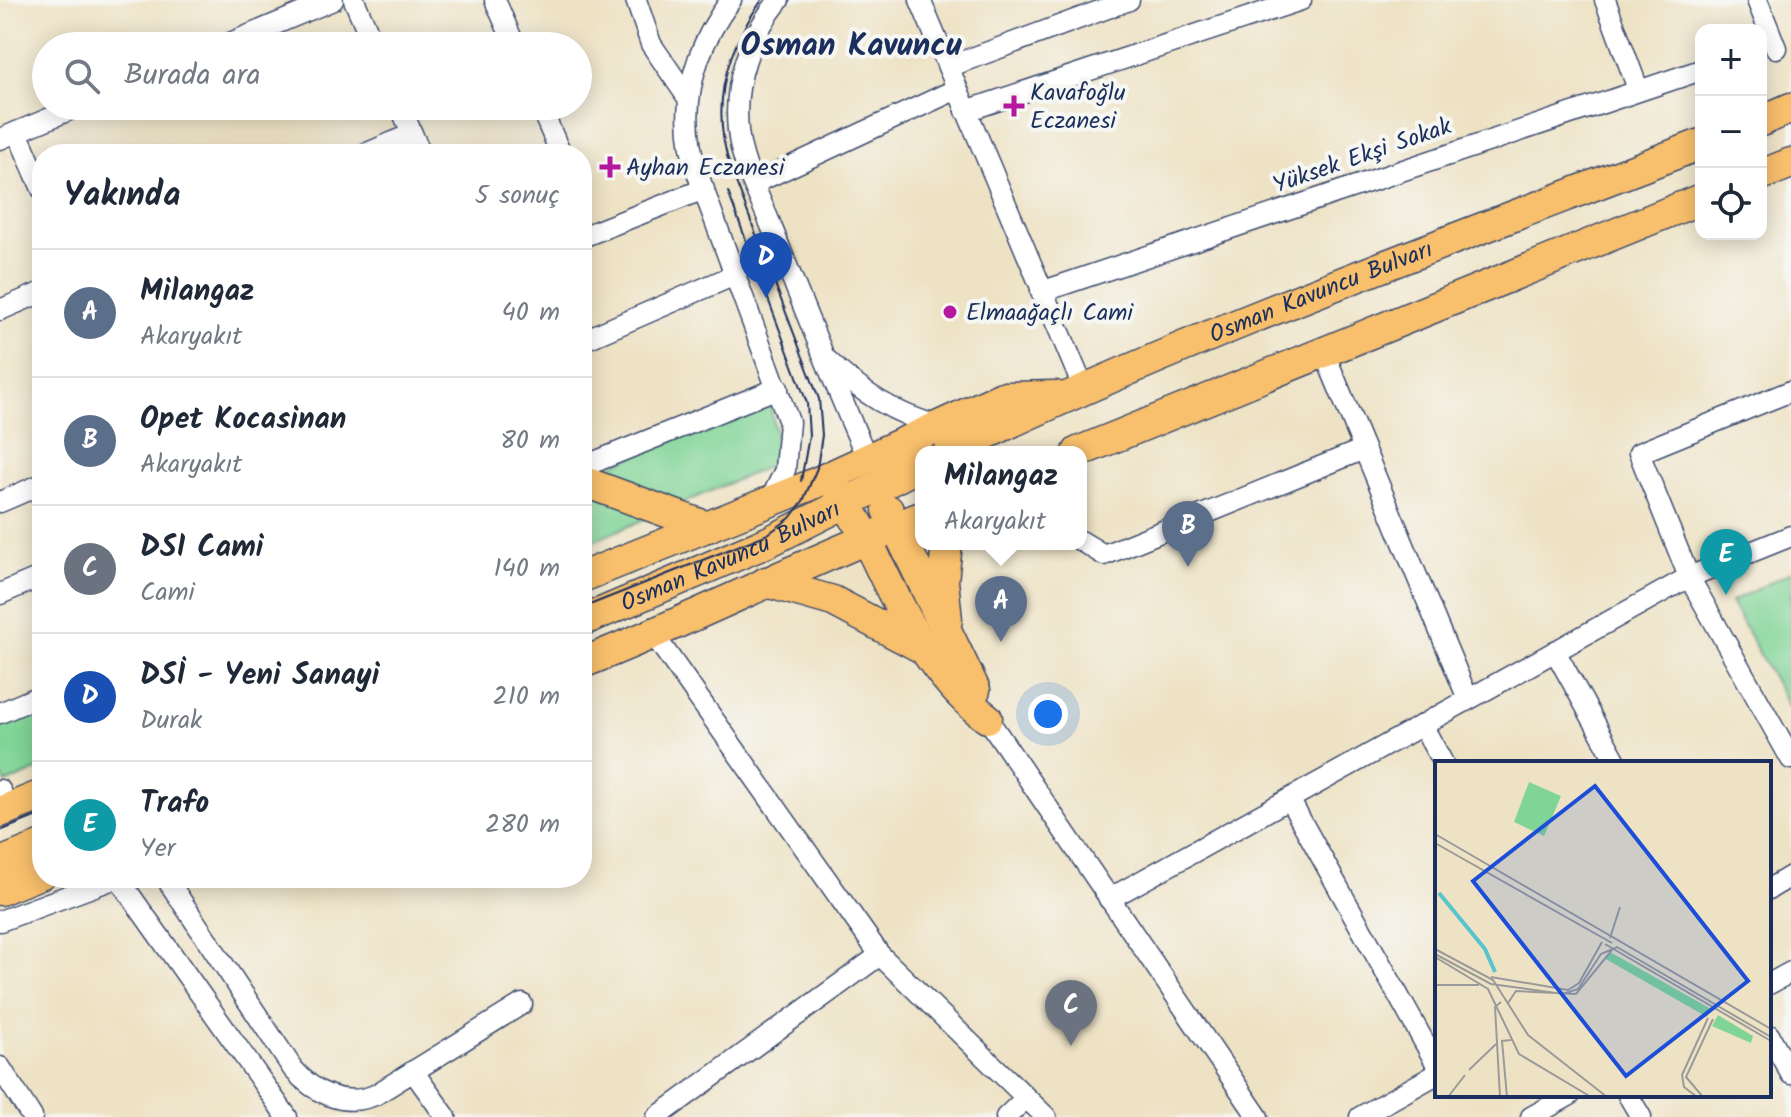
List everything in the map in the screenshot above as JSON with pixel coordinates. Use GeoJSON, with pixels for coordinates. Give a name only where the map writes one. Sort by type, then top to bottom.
{"type":"FeatureCollection","features":[{"type":"Feature","properties":{"kind":"highway"},"geometry":{"type":"LineString","coordinates":[[1767,118],[1791,108]]}},
{"type":"Feature","properties":{"kind":"highway","name":"Osman Kavuncu Bulvarı"},"geometry":{"type":"LineString","coordinates":[[944,439],[1074,392],[1695,146]]}},
{"type":"Feature","properties":{"kind":"highway"},"geometry":{"type":"LineString","coordinates":[[1087,448],[1695,201]]}},
{"type":"Feature","properties":{"kind":"highway","name":"Osman Kavuncu Bulvarı"},"geometry":{"type":"LineString","coordinates":[[873,473],[915,453]]}},
{"type":"Feature","properties":{"kind":"highway"},"geometry":{"type":"LineString","coordinates":[[592,573],[769,503],[838,489],[873,473],[915,466]]}},
{"type":"Feature","properties":{"kind":"highway"},"geometry":{"type":"LineString","coordinates":[[873,473],[908,522],[938,645],[962,700],[987,718]]}},
{"type":"Feature","properties":{"kind":"highway"},"geometry":{"type":"LineString","coordinates":[[592,485],[708,527]]}},
{"type":"Feature","properties":{"kind":"highway"},"geometry":{"type":"LineString","coordinates":[[838,489],[867,539],[897,606],[938,645]]}},
{"type":"Feature","properties":{"kind":"highway","name":"Osman Kavuncu Bulvarı"},"geometry":{"type":"LineString","coordinates":[[592,617],[768,542],[838,489]]}},
{"type":"Feature","properties":{"kind":"highway","name":"Osman Kavuncu Bulvarı"},"geometry":{"type":"LineString","coordinates":[[592,659],[654,635],[766,582],[908,522]]}},
{"type":"Feature","properties":{"kind":"highway"},"geometry":{"type":"LineString","coordinates":[[938,645],[946,550]]}},
{"type":"Feature","properties":{"kind":"highway"},"geometry":{"type":"LineString","coordinates":[[766,582],[833,601],[938,645]]}},
{"type":"Feature","properties":{"kind":"highway"},"geometry":{"type":"LineString","coordinates":[[3,803],[32,797]]}},
{"type":"Feature","properties":{"kind":"highway"},"geometry":{"type":"LineString","coordinates":[[0,863],[32,850]]}},
{"type":"Feature","properties":{"kind":"highway"},"geometry":{"type":"LineString","coordinates":[[0,890],[32,877]]}},
{"type":"Feature","properties":{"kind":"street"},"geometry":{"type":"LineString","coordinates":[[256,32],[333,0]]}},
{"type":"Feature","properties":{"kind":"street"},"geometry":{"type":"LineString","coordinates":[[354,0],[368,32]]}},
{"type":"Feature","properties":{"kind":"street"},"geometry":{"type":"LineString","coordinates":[[495,0],[509,32]]}},
{"type":"Feature","properties":{"kind":"street"},"geometry":{"type":"LineString","coordinates":[[636,0],[651,44],[688,98]]}},
{"type":"Feature","properties":{"kind":"street"},"geometry":{"type":"LineString","coordinates":[[731,0],[702,47],[688,98],[689,144],[789,422],[785,470],[769,503]]}},
{"type":"Feature","properties":{"kind":"street"},"geometry":{"type":"LineString","coordinates":[[779,0],[753,38],[738,91],[740,148],[822,355],[873,473]]}},
{"type":"Feature","properties":{"kind":"street"},"geometry":{"type":"LineString","coordinates":[[920,0],[1041,292],[1074,392]]}},
{"type":"Feature","properties":{"kind":"street"},"geometry":{"type":"LineString","coordinates":[[948,67],[1129,0]]}},
{"type":"Feature","properties":{"kind":"street"},"geometry":{"type":"LineString","coordinates":[[966,111],[1301,0]]}},
{"type":"Feature","properties":{"kind":"street"},"geometry":{"type":"LineString","coordinates":[[1605,0],[1638,89]]}},
{"type":"Feature","properties":{"kind":"street"},"geometry":{"type":"LineString","coordinates":[[1757,0],[1776,48]]}},
{"type":"Feature","properties":{"kind":"street","name":"Yüksek Ekşi Sokak"},"geometry":{"type":"LineString","coordinates":[[1041,292],[1695,72]]}},
{"type":"Feature","properties":{"kind":"street"},"geometry":{"type":"LineString","coordinates":[[755,183],[957,89]]}},
{"type":"Feature","properties":{"kind":"street"},"geometry":{"type":"LineString","coordinates":[[32,173],[9,135],[45,120]]}},
{"type":"Feature","properties":{"kind":"street"},"geometry":{"type":"LineString","coordinates":[[406,120],[416,144]]}},
{"type":"Feature","properties":{"kind":"street"},"geometry":{"type":"LineString","coordinates":[[546,120],[557,144]]}},
{"type":"Feature","properties":{"kind":"street"},"geometry":{"type":"LineString","coordinates":[[388,144],[412,134]]}},
{"type":"Feature","properties":{"kind":"street"},"geometry":{"type":"LineString","coordinates":[[592,233],[704,189]]}},
{"type":"Feature","properties":{"kind":"street"},"geometry":{"type":"LineString","coordinates":[[592,337],[737,274]]}},
{"type":"Feature","properties":{"kind":"street"},"geometry":{"type":"LineString","coordinates":[[0,310],[32,296]]}},
{"type":"Feature","properties":{"kind":"street"},"geometry":{"type":"LineString","coordinates":[[1323,350],[1468,699]]}},
{"type":"Feature","properties":{"kind":"street"},"geometry":{"type":"LineString","coordinates":[[822,355],[863,392],[944,439]]}},
{"type":"Feature","properties":{"kind":"street"},"geometry":{"type":"LineString","coordinates":[[592,463],[778,388]]}},
{"type":"Feature","properties":{"kind":"street"},"geometry":{"type":"LineString","coordinates":[[1791,391],[1639,453],[1689,577],[1791,759]]}},
{"type":"Feature","properties":{"kind":"street"},"geometry":{"type":"LineString","coordinates":[[1087,545],[1104,555],[1364,449]]}},
{"type":"Feature","properties":{"kind":"street"},"geometry":{"type":"LineString","coordinates":[[0,502],[32,488]]}},
{"type":"Feature","properties":{"kind":"street"},"geometry":{"type":"LineString","coordinates":[[1109,899],[1689,577],[1791,536]]}},
{"type":"Feature","properties":{"kind":"street"},"geometry":{"type":"LineString","coordinates":[[0,594],[32,580]]}},
{"type":"Feature","properties":{"kind":"street"},"geometry":{"type":"LineString","coordinates":[[654,635],[880,955],[1046,1117]]}},
{"type":"Feature","properties":{"kind":"street"},"geometry":{"type":"LineString","coordinates":[[1555,651],[1616,761]]}},
{"type":"Feature","properties":{"kind":"street"},"geometry":{"type":"LineString","coordinates":[[0,713],[32,699]]}},
{"type":"Feature","properties":{"kind":"street"},"geometry":{"type":"LineString","coordinates":[[987,718],[1258,1117]]}},
{"type":"Feature","properties":{"kind":"street"},"geometry":{"type":"LineString","coordinates":[[1422,725],[1442,761]]}},
{"type":"Feature","properties":{"kind":"street"},"geometry":{"type":"LineString","coordinates":[[1289,799],[1435,1061]]}},
{"type":"Feature","properties":{"kind":"street"},"geometry":{"type":"LineString","coordinates":[[1771,888],[1791,876]]}},
{"type":"Feature","properties":{"kind":"street"},"geometry":{"type":"LineString","coordinates":[[0,921],[90,888]]}},
{"type":"Feature","properties":{"kind":"street"},"geometry":{"type":"LineString","coordinates":[[124,888],[287,1117]]}},
{"type":"Feature","properties":{"kind":"street"},"geometry":{"type":"LineString","coordinates":[[173,888],[293,1069],[309,1084],[329,1095],[359,1101],[375,1095],[522,1004]]}},
{"type":"Feature","properties":{"kind":"street"},"geometry":{"type":"LineString","coordinates":[[657,1117],[880,955]]}},
{"type":"Feature","properties":{"kind":"street"},"geometry":{"type":"LineString","coordinates":[[1771,983],[1791,972]]}},
{"type":"Feature","properties":{"kind":"street"},"geometry":{"type":"LineString","coordinates":[[1771,1039],[1791,1074]]}},
{"type":"Feature","properties":{"kind":"street"},"geometry":{"type":"LineString","coordinates":[[0,1067],[32,1117]]}},
{"type":"Feature","properties":{"kind":"street"},"geometry":{"type":"LineString","coordinates":[[413,1071],[446,1117]]}},
{"type":"Feature","properties":{"kind":"street"},"geometry":{"type":"LineString","coordinates":[[1360,1117],[1435,1075]]}},
{"type":"Feature","properties":{"kind":"street"},"geometry":{"type":"LineString","coordinates":[[1531,1117],[1566,1097]]}},
{"type":"Feature","properties":{"kind":"street"},"geometry":{"type":"LineString","coordinates":[[1629,1097],[1641,1117]]}},
{"type":"Feature","properties":{"kind":"street"},"geometry":{"type":"LineString","coordinates":[[1006,1117],[1026,1098]]}},
{"type":"Feature","properties":{"kind":"green space"},"geometry":{"type":"Polygon","coordinates":[[[769,400],[781,461],[592,542],[592,473],[769,400]]]}},
{"type":"Feature","properties":{"kind":"green space"},"geometry":{"type":"Polygon","coordinates":[[[1791,572],[1791,711],[1731,602],[1791,572]]]}},
{"type":"Feature","properties":{"kind":"green space"},"geometry":{"type":"Polygon","coordinates":[[[32,704],[32,772],[6,783],[0,772],[0,717],[32,704]]]}},
{"type":"Feature","properties":{"kind":"tram line"},"geometry":{"type":"LineString","coordinates":[[592,604],[768,534],[790,518],[803,501],[817,468],[822,435],[819,399],[731,169],[722,124],[722,102],[730,60],[749,19],[762,0]]}},
{"type":"Feature","properties":{"kind":"tram line"},"geometry":{"type":"LineString","coordinates":[[728,192],[807,403],[809,436],[801,481]]}},
{"type":"Feature","properties":{"kind":"tram line"},"geometry":{"type":"LineString","coordinates":[[0,831],[32,818]]}},
{"type":"Feature","properties":{"kind":"place","name":"Kavafoğlu Eczanesi"},"geometry":{"type":"Point","coordinates":[1014,106]}},
{"type":"Feature","properties":{"kind":"place","name":"Ayhan Eczanesi"},"geometry":{"type":"Point","coordinates":[610,167]}},
{"type":"Feature","properties":{"kind":"place","name":"DSİ - Yeni Sanayi"},"geometry":{"type":"Point","coordinates":[766,298]}},
{"type":"Feature","properties":{"kind":"place","name":"Elmaağaçlı Cami"},"geometry":{"type":"Point","coordinates":[950,312]}},
{"type":"Feature","properties":{"kind":"place","name":"Opet Kocasinan"},"geometry":{"type":"Point","coordinates":[1188,567]}},
{"type":"Feature","properties":{"kind":"place","name":"Trafo"},"geometry":{"type":"Point","coordinates":[1726,595]}},
{"type":"Feature","properties":{"kind":"place","name":"Milangaz"},"geometry":{"type":"Point","coordinates":[1001,642]}},
{"type":"Feature","properties":{"kind":"place","name":"DSI Cami"},"geometry":{"type":"Point","coordinates":[1071,1046]}},
{"type":"Feature","properties":{"kind":"district","name":"Osman Kavuncu"},"geometry":{"type":"Point","coordinates":[851,44]}}]}
